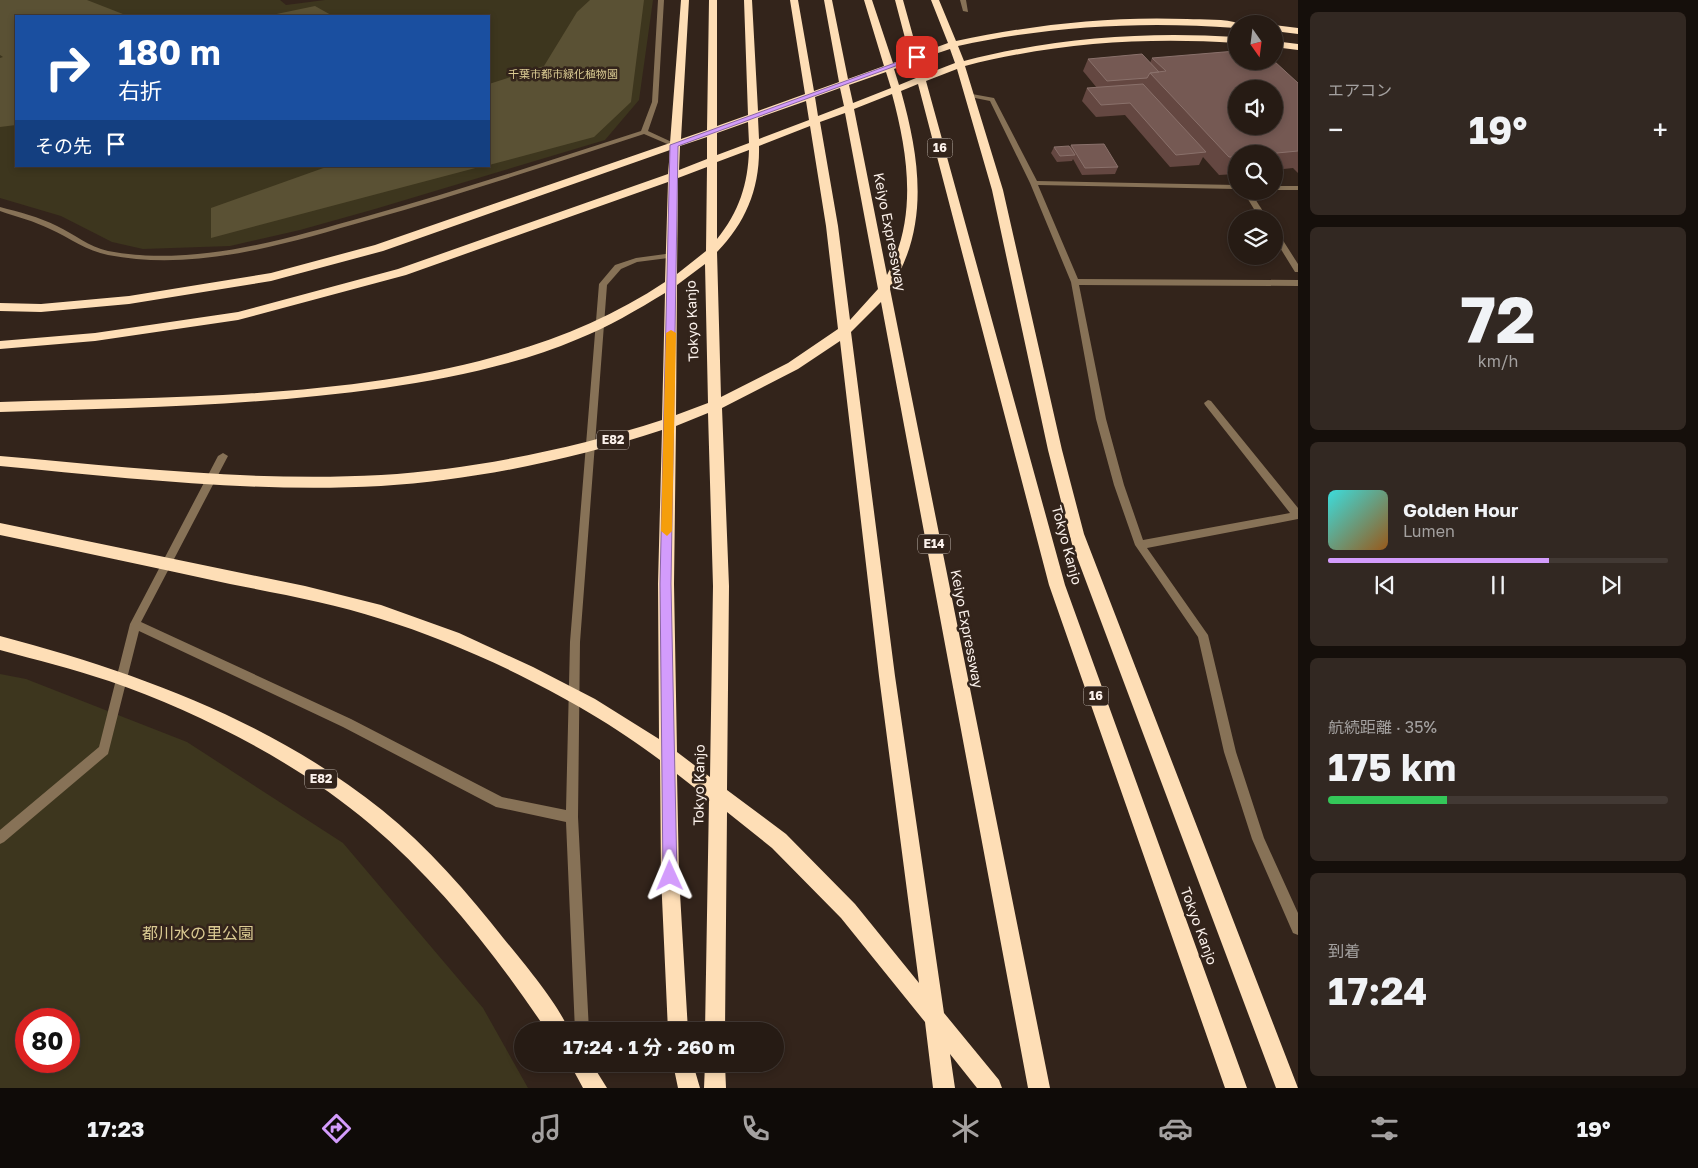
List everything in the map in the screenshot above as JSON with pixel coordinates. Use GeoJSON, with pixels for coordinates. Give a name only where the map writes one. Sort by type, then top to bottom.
{"type":"FeatureCollection","features":[{"type":"Feature","properties":{"kind":"highway"},"geometry":{"type":"LineString","coordinates":[[678,1022],[670,876],[666,584],[674,145],[685,0]]}},
{"type":"Feature","properties":{"kind":"highway","name":"Tokyo Kanjo"},"geometry":{"type":"LineString","coordinates":[[712,0],[711,291],[721,586],[715,1022]]}},
{"type":"Feature","properties":{"kind":"highway"},"geometry":{"type":"LineString","coordinates":[[0,407],[241,399],[388,383],[454,372],[514,358],[567,340],[647,299],[678,280],[727,234],[742,210],[747,195],[756,140],[751,87],[748,0]]}},
{"type":"Feature","properties":{"kind":"highway"},"geometry":{"type":"LineString","coordinates":[[794,0],[832,226],[887,676],[944,1088]]}},
{"type":"Feature","properties":{"kind":"highway","name":"Keiyo Expressway"},"geometry":{"type":"LineString","coordinates":[[828,0],[1039,1088]]}},
{"type":"Feature","properties":{"kind":"highway","name":"E82"},"geometry":{"type":"LineString","coordinates":[[0,461],[131,474],[258,482],[356,481],[414,477],[568,452],[619,438],[721,404],[764,384],[809,357],[851,327],[880,296],[897,269],[910,229],[915,192],[909,148],[868,0]]}},
{"type":"Feature","properties":{"kind":"highway","name":"Tokyo Kanjo"},"geometry":{"type":"LineString","coordinates":[[899,0],[981,296],[1057,585],[1236,1088]]}},
{"type":"Feature","properties":{"kind":"highway"},"geometry":{"type":"LineString","coordinates":[[935,0],[954,44],[972,96],[996,180],[1071,517],[1288,1088]]}},
{"type":"Feature","properties":{"kind":"highway"},"geometry":{"type":"LineString","coordinates":[[0,307],[41,308],[129,300],[271,277],[379,248],[674,145],[954,44],[1016,31],[1082,22],[1160,20],[1228,24]]}},
{"type":"Feature","properties":{"kind":"highway"},"geometry":{"type":"LineString","coordinates":[[1283,29],[1298,31]]}},
{"type":"Feature","properties":{"kind":"highway"},"geometry":{"type":"LineString","coordinates":[[0,345],[95,337],[238,316],[402,272],[673,176],[961,64],[1022,49],[1091,40],[1166,37],[1228,40]]}},
{"type":"Feature","properties":{"kind":"highway"},"geometry":{"type":"LineString","coordinates":[[1283,45],[1298,47]]}},
{"type":"Feature","properties":{"kind":"highway"},"geometry":{"type":"LineString","coordinates":[[0,529],[305,593],[381,612],[453,638],[589,704],[639,734],[779,841],[848,911],[991,1088]]}},
{"type":"Feature","properties":{"kind":"highway","name":"E82"},"geometry":{"type":"LineString","coordinates":[[0,643],[124,679],[250,736],[309,770],[373,814],[431,868],[492,936],[553,1022]]}},
{"type":"Feature","properties":{"kind":"highway"},"geometry":{"type":"LineString","coordinates":[[587,1072],[596,1088]]}},
{"type":"Feature","properties":{"kind":"highway"},"geometry":{"type":"LineString","coordinates":[[685,1072],[689,1088]]}},
{"type":"Feature","properties":{"kind":"highway"},"geometry":{"type":"LineString","coordinates":[[715,1072],[715,1088]]}},
{"type":"Feature","properties":{"kind":"street"},"geometry":{"type":"LineString","coordinates":[[644,132],[654,102],[662,0]]}},
{"type":"Feature","properties":{"kind":"street"},"geometry":{"type":"LineString","coordinates":[[963,0],[966,11]]}},
{"type":"Feature","properties":{"kind":"street"},"geometry":{"type":"LineString","coordinates":[[972,96],[992,99],[1034,183],[1075,282],[1101,419],[1119,485],[1140,545],[1203,635],[1230,752],[1255,831],[1298,928]]}},
{"type":"Feature","properties":{"kind":"street"},"geometry":{"type":"LineString","coordinates":[[0,209],[56,228],[81,244],[107,253],[186,258],[218,254],[313,234],[420,204],[644,132],[674,145]]}},
{"type":"Feature","properties":{"kind":"street"},"geometry":{"type":"LineString","coordinates":[[1034,183],[1228,187]]}},
{"type":"Feature","properties":{"kind":"street"},"geometry":{"type":"LineString","coordinates":[[1283,188],[1298,188]]}},
{"type":"Feature","properties":{"kind":"street"},"geometry":{"type":"LineString","coordinates":[[1283,247],[1298,270]]}},
{"type":"Feature","properties":{"kind":"street"},"geometry":{"type":"LineString","coordinates":[[582,1022],[572,817],[575,642],[603,284],[618,267],[636,260],[673,255]]}},
{"type":"Feature","properties":{"kind":"street"},"geometry":{"type":"LineString","coordinates":[[1075,282],[1298,283]]}},
{"type":"Feature","properties":{"kind":"street"},"geometry":{"type":"LineString","coordinates":[[1140,545],[1298,515],[1208,403]]}},
{"type":"Feature","properties":{"kind":"street"},"geometry":{"type":"LineString","coordinates":[[0,838],[104,750],[135,624],[223,456]]}},
{"type":"Feature","properties":{"kind":"street"},"geometry":{"type":"LineString","coordinates":[[135,624],[347,723],[500,803],[572,817]]}},
{"type":"Feature","properties":{"kind":"street"},"geometry":{"type":"LineString","coordinates":[[583,1072],[585,1088]]}},
{"type":"Feature","properties":{"kind":"green space","name":"千葉市都市緑化植物園"},"geometry":{"type":"Polygon","coordinates":[[[0,0],[280,0],[286,5],[325,0],[653,0],[639,100],[605,140],[375,209],[300,230],[230,246],[143,249],[112,242],[61,216],[0,198],[0,0]]]}},
{"type":"Feature","properties":{"kind":"green space"},"geometry":{"type":"Polygon","coordinates":[[[0,0],[87,0],[125,15],[15,15],[15,125],[0,127],[0,58],[3,57],[0,55],[0,0]]]}},
{"type":"Feature","properties":{"kind":"green space"},"geometry":{"type":"Polygon","coordinates":[[[590,0],[644,0],[631,102],[594,137],[490,165],[490,84],[544,66],[577,12],[590,0]]]}},
{"type":"Feature","properties":{"kind":"green space"},"geometry":{"type":"Polygon","coordinates":[[[315,6],[331,15],[272,15],[315,6]]]}},
{"type":"Feature","properties":{"kind":"green space"},"geometry":{"type":"Polygon","coordinates":[[[326,167],[479,167],[211,238],[211,208],[326,167]]]}},
{"type":"Feature","properties":{"kind":"green space","name":"都川水の里公園"},"geometry":{"type":"Polygon","coordinates":[[[0,674],[26,679],[187,742],[343,843],[483,1008],[514,1063],[514,1072],[519,1072],[528,1088],[0,1088],[0,674]]]}},
{"type":"Feature","properties":{"kind":"building"},"geometry":{"type":"Polygon","coordinates":[[[1228,52],[1228,70],[1283,69],[1298,83],[1298,151],[1283,152],[1283,145],[1228,145],[1228,156],[1150,73],[1166,71],[1152,58],[1228,52]]]}},
{"type":"Feature","properties":{"kind":"building"},"geometry":{"type":"Polygon","coordinates":[[[1142,54],[1159,72],[1150,73],[1147,78],[1107,81],[1088,59],[1142,54]]]}},
{"type":"Feature","properties":{"kind":"building"},"geometry":{"type":"Polygon","coordinates":[[[1143,84],[1206,152],[1176,155],[1130,103],[1101,105],[1087,88],[1143,84]]]}},
{"type":"Feature","properties":{"kind":"building"},"geometry":{"type":"Polygon","coordinates":[[[1104,144],[1118,167],[1085,168],[1071,145],[1104,144]]]}},
{"type":"Feature","properties":{"kind":"building"},"geometry":{"type":"Polygon","coordinates":[[[1069,146],[1075,155],[1060,156],[1054,147],[1069,146]]]}},
{"type":"Feature","properties":{"kind":"slow traffic"},"geometry":{"type":"LineString","coordinates":[[667,531],[671,333]]}},
{"type":"Feature","properties":{"kind":"route"},"geometry":{"type":"LineString","coordinates":[[670,876],[666,584],[674,145],[917,57]]}}]}
